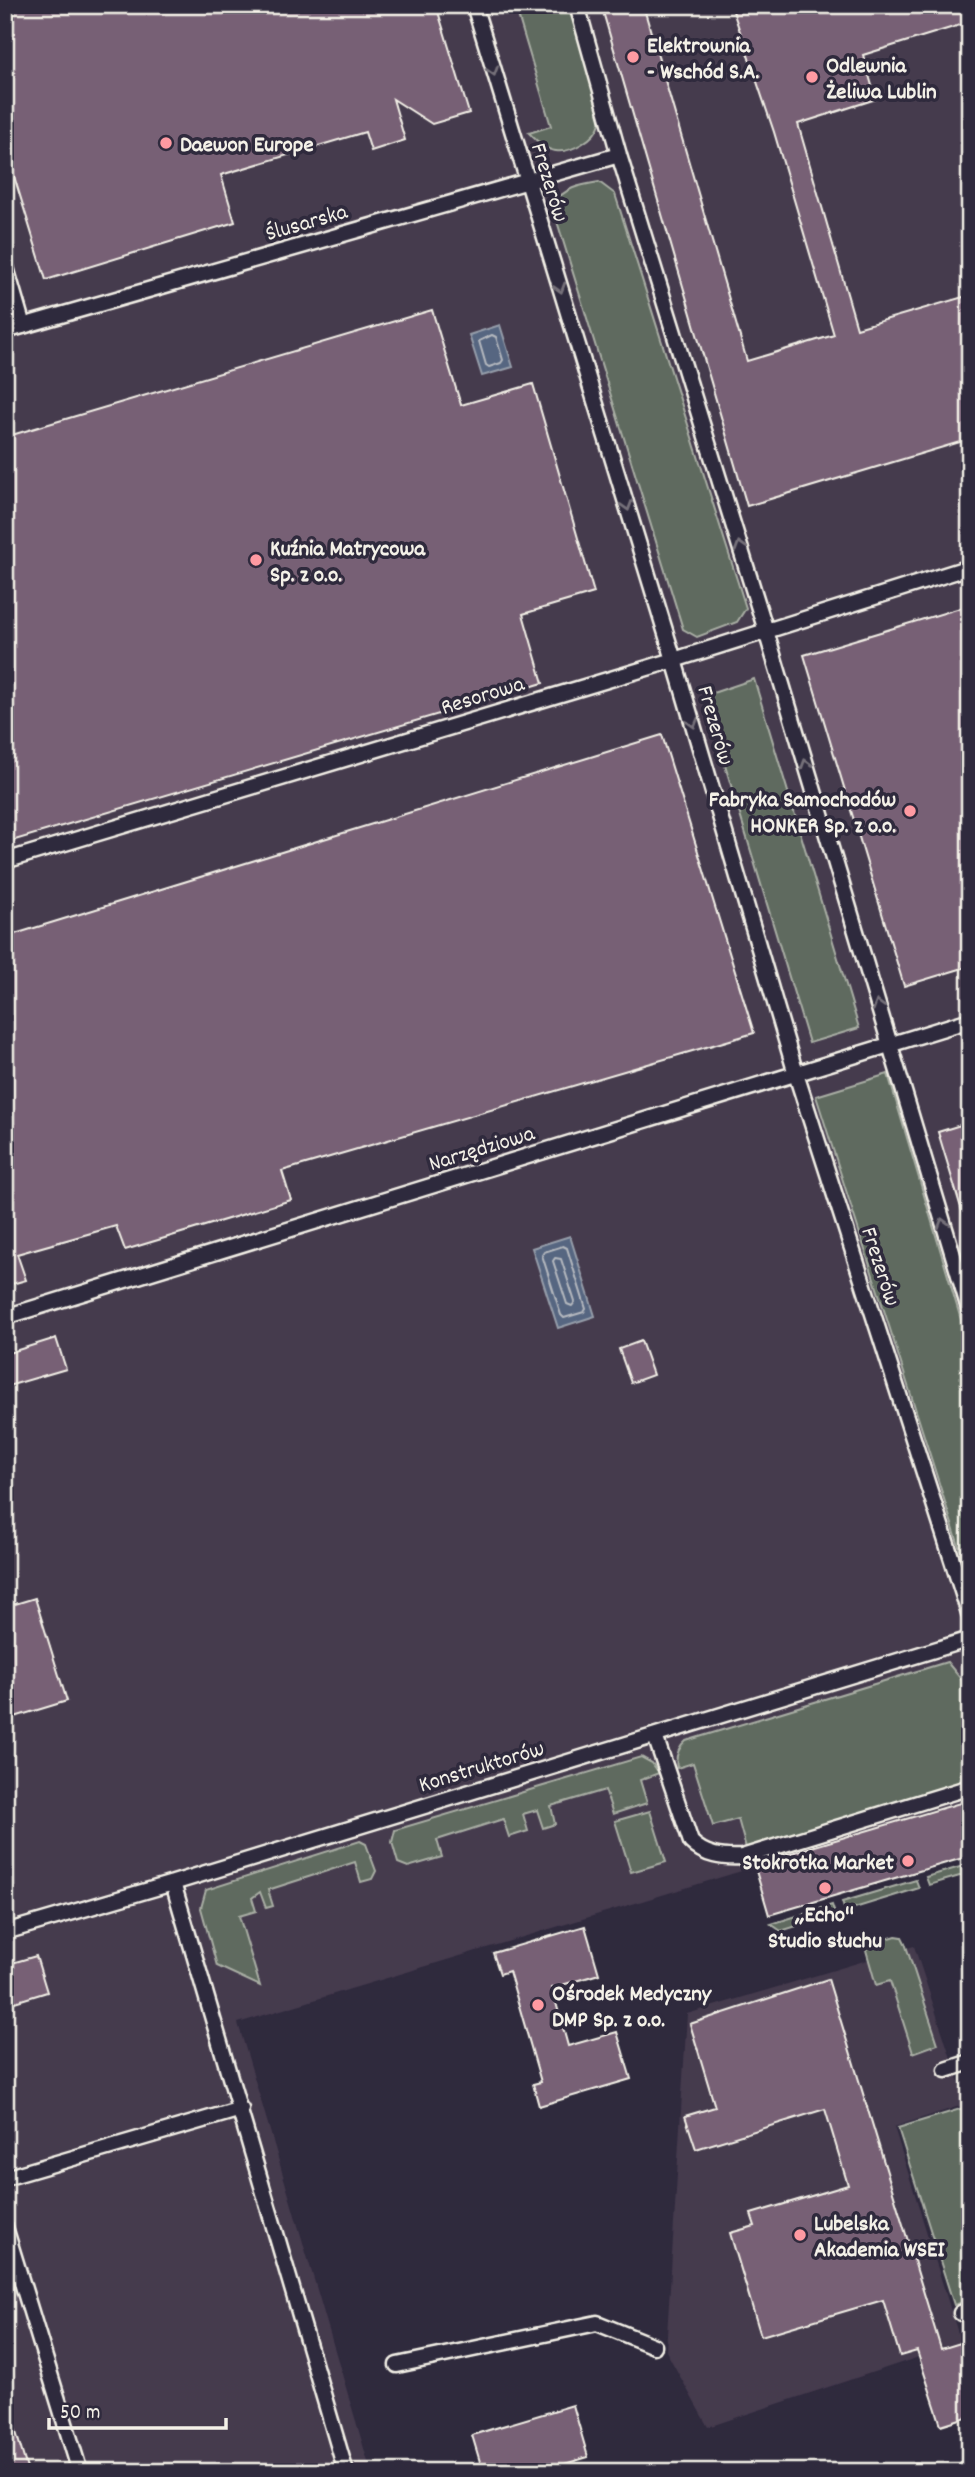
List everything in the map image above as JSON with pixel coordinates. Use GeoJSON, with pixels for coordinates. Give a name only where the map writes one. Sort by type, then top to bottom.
{"type":"FeatureCollection","features":[{"type":"Feature","properties":{"kind":"lane","name":"Frezerów"},"geometry":{"type":"LineString","coordinates":[[474,5],[674,660],[796,1074],[970,1616]]}},
{"type":"Feature","properties":{"kind":"lane"},"geometry":{"type":"LineString","coordinates":[[576,5],[619,155],[766,631],[970,1312]]}},
{"type":"Feature","properties":{"kind":"lane","name":"Ślusarska"},"geometry":{"type":"LineString","coordinates":[[5,331],[619,155]]}},
{"type":"Feature","properties":{"kind":"lane"},"geometry":{"type":"LineString","coordinates":[[5,264],[23,326]]}},
{"type":"Feature","properties":{"kind":"lane","name":"Resorowa"},"geometry":{"type":"LineString","coordinates":[[5,861],[674,660],[970,567]]}},
{"type":"Feature","properties":{"kind":"lane","name":"Narzędziowa"},"geometry":{"type":"LineString","coordinates":[[5,1317],[970,1020]]}},
{"type":"Feature","properties":{"kind":"lane","name":"Konstruktorów"},"geometry":{"type":"LineString","coordinates":[[5,1932],[970,1639]]}},
{"type":"Feature","properties":{"kind":"lane"},"geometry":{"type":"LineString","coordinates":[[655,1736],[691,1842],[697,1848],[724,1858],[741,1857],[970,1787]]}},
{"type":"Feature","properties":{"kind":"lane"},"geometry":{"type":"LineString","coordinates":[[173,1883],[346,2472]]}},
{"type":"Feature","properties":{"kind":"lane"},"geometry":{"type":"LineString","coordinates":[[946,2070],[970,2062]]}},
{"type":"Feature","properties":{"kind":"lane"},"geometry":{"type":"LineString","coordinates":[[5,2178],[241,2109]]}},
{"type":"Feature","properties":{"kind":"lane"},"geometry":{"type":"LineString","coordinates":[[5,2227],[80,2472]]}},
{"type":"Feature","properties":{"kind":"lane"},"geometry":{"type":"LineString","coordinates":[[397,2365],[597,2323],[654,2346]]}},
{"type":"Feature","properties":{"kind":"shaded area"},"geometry":{"type":"Polygon","coordinates":[[[5,5],[970,5],[970,1802],[238,2023],[371,2472],[5,2472],[5,5]]]}},
{"type":"Feature","properties":{"kind":"shaded area","name":"Lubelska Akademia WSEI"},"geometry":{"type":"Polygon","coordinates":[[[914,1946],[966,2104],[894,2127],[961,2343],[708,2427],[666,2351],[687,2014],[914,1946]]]}},
{"type":"Feature","properties":{"kind":"green space"},"geometry":{"type":"Polygon","coordinates":[[[515,5],[569,5],[597,96],[600,123],[594,134],[569,150],[548,149],[529,133],[551,126],[515,5]]]}},
{"type":"Feature","properties":{"kind":"green space"},"geometry":{"type":"Polygon","coordinates":[[[599,182],[615,194],[746,608],[737,622],[697,637],[683,629],[552,205],[572,188],[599,182]]]}},
{"type":"Feature","properties":{"kind":"green space"},"geometry":{"type":"Polygon","coordinates":[[[754,679],[859,1028],[809,1043],[704,696],[754,679]]]}},
{"type":"Feature","properties":{"kind":"green space"},"geometry":{"type":"Polygon","coordinates":[[[888,1074],[970,1350],[970,1581],[816,1096],[888,1074]]]}},
{"type":"Feature","properties":{"kind":"green space"},"geometry":{"type":"Polygon","coordinates":[[[947,1662],[970,1690],[970,1781],[746,1848],[738,1819],[713,1826],[693,1763],[677,1768],[678,1753],[686,1741],[947,1662]]]}},
{"type":"Feature","properties":{"kind":"green space"},"geometry":{"type":"Polygon","coordinates":[[[641,1757],[652,1763],[659,1773],[640,1780],[647,1803],[613,1814],[605,1790],[551,1806],[555,1824],[543,1828],[537,1810],[523,1814],[528,1831],[509,1837],[503,1819],[437,1840],[442,1857],[408,1867],[398,1863],[392,1842],[395,1830],[641,1757]]]}},
{"type":"Feature","properties":{"kind":"green space"},"geometry":{"type":"Polygon","coordinates":[[[650,1811],[666,1862],[631,1872],[615,1821],[650,1811]]]}},
{"type":"Feature","properties":{"kind":"green space"},"geometry":{"type":"Polygon","coordinates":[[[360,1841],[366,1844],[376,1871],[372,1879],[361,1882],[355,1862],[268,1890],[273,1906],[266,1908],[260,1892],[252,1898],[256,1911],[239,1916],[260,1986],[217,1966],[201,1908],[206,1890],[360,1841]]]}},
{"type":"Feature","properties":{"kind":"green space"},"geometry":{"type":"Polygon","coordinates":[[[970,1864],[970,1873],[929,1885],[926,1877],[970,1864]]]}},
{"type":"Feature","properties":{"kind":"green space"},"geometry":{"type":"Polygon","coordinates":[[[916,1880],[919,1888],[845,1911],[842,1902],[916,1880]]]}},
{"type":"Feature","properties":{"kind":"green space"},"geometry":{"type":"Polygon","coordinates":[[[832,1905],[835,1914],[781,1931],[771,1924],[832,1905]]]}},
{"type":"Feature","properties":{"kind":"green space"},"geometry":{"type":"Polygon","coordinates":[[[896,1936],[902,1937],[905,1943],[938,2044],[913,2053],[890,1981],[876,1985],[866,1950],[870,1944],[896,1936]]]}},
{"type":"Feature","properties":{"kind":"green space"},"geometry":{"type":"Polygon","coordinates":[[[970,2106],[970,2300],[954,2305],[898,2128],[970,2106]]]}},
{"type":"Feature","properties":{"kind":"water"},"geometry":{"type":"Polygon","coordinates":[[[500,325],[513,367],[482,376],[469,335],[500,325]]]}},
{"type":"Feature","properties":{"kind":"water"},"geometry":{"type":"Polygon","coordinates":[[[570,1236],[595,1316],[558,1328],[532,1248],[570,1236]]]}},
{"type":"Feature","properties":{"kind":"building","name":"Daewon Europe"},"geometry":{"type":"Polygon","coordinates":[[[5,5],[436,5],[469,113],[432,124],[393,99],[405,140],[371,151],[365,132],[221,175],[235,222],[46,280],[5,147],[5,5]]]}},
{"type":"Feature","properties":{"kind":"building"},"geometry":{"type":"Polygon","coordinates":[[[601,5],[643,5],[747,361],[834,335],[774,132],[731,5],[970,5],[970,22],[863,55],[876,99],[798,124],[857,328],[970,295],[970,439],[747,506],[601,5]]]}},
{"type":"Feature","properties":{"kind":"building","name":"Kuźnia Matrycowa Sp. z o.o."},"geometry":{"type":"Polygon","coordinates":[[[432,310],[461,405],[533,384],[594,593],[523,614],[543,683],[5,843],[5,437],[432,310]]]}},
{"type":"Feature","properties":{"kind":"building","name":"Fabryka Samochodów HONKER Sp. z o.o."},"geometry":{"type":"Polygon","coordinates":[[[970,605],[970,966],[904,986],[804,655],[970,605]]]}},
{"type":"Feature","properties":{"kind":"building"},"geometry":{"type":"Polygon","coordinates":[[[662,735],[754,1033],[282,1171],[291,1200],[125,1250],[116,1226],[17,1254],[26,1280],[5,1286],[5,937],[662,735]]]}},
{"type":"Feature","properties":{"kind":"building"},"geometry":{"type":"Polygon","coordinates":[[[970,1122],[970,1220],[965,1221],[938,1132],[970,1122]]]}},
{"type":"Feature","properties":{"kind":"building"},"geometry":{"type":"Polygon","coordinates":[[[56,1338],[66,1369],[5,1387],[5,1354],[56,1338]]]}},
{"type":"Feature","properties":{"kind":"building"},"geometry":{"type":"Polygon","coordinates":[[[641,1341],[653,1375],[631,1383],[619,1349],[641,1341]]]}},
{"type":"Feature","properties":{"kind":"building"},"geometry":{"type":"Polygon","coordinates":[[[35,1598],[67,1701],[5,1720],[5,1607],[35,1598]]]}},
{"type":"Feature","properties":{"kind":"building"},"geometry":{"type":"Polygon","coordinates":[[[970,1800],[970,1856],[769,1915],[754,1864],[970,1800]]]}},
{"type":"Feature","properties":{"kind":"building","name":"Ośrodek Medyczny DMP Sp. z o.o."},"geometry":{"type":"Polygon","coordinates":[[[585,1926],[599,1974],[552,1988],[568,2046],[617,2032],[631,2079],[539,2106],[533,2084],[541,2082],[509,1971],[500,1974],[493,1953],[585,1926]]]}},
{"type":"Feature","properties":{"kind":"building"},"geometry":{"type":"Polygon","coordinates":[[[36,1956],[47,1992],[5,2005],[5,1965],[36,1956]]]}},
{"type":"Feature","properties":{"kind":"building"},"geometry":{"type":"Polygon","coordinates":[[[828,1979],[941,2349],[970,2340],[970,2416],[941,2425],[917,2351],[900,2356],[883,2300],[761,2336],[730,2233],[755,2226],[751,2214],[848,2185],[825,2109],[696,2149],[685,2116],[715,2107],[690,2024],[828,1979]]]}},
{"type":"Feature","properties":{"kind":"building"},"geometry":{"type":"Polygon","coordinates":[[[573,2405],[588,2457],[538,2472],[483,2472],[472,2435],[573,2405]]]}},
{"type":"Feature","properties":{"kind":"building"},"geometry":{"type":"Polygon","coordinates":[[[10,2412],[28,2472],[5,2472],[5,2413],[10,2412]]]}},
{"type":"Feature","properties":{"kind":"place","name":"Elektrownia - Wschód S.A."},"geometry":{"type":"Point","coordinates":[633,57]}},
{"type":"Feature","properties":{"kind":"place","name":"Odlewnia Żeliwa Lublin"},"geometry":{"type":"Point","coordinates":[812,77]}},
{"type":"Feature","properties":{"kind":"place","name":"Daewon Europe"},"geometry":{"type":"Point","coordinates":[166,143]}},
{"type":"Feature","properties":{"kind":"place","name":"Kuźnia Matrycowa Sp. z o.o."},"geometry":{"type":"Point","coordinates":[256,560]}},
{"type":"Feature","properties":{"kind":"place","name":"Fabryka Samochodów HONKER Sp. z o.o."},"geometry":{"type":"Point","coordinates":[910,811]}},
{"type":"Feature","properties":{"kind":"place","name":"Stokrotka Market"},"geometry":{"type":"Point","coordinates":[908,1861]}},
{"type":"Feature","properties":{"kind":"place","name":",,Echo'' Studio słuchu"},"geometry":{"type":"Point","coordinates":[825,1888]}},
{"type":"Feature","properties":{"kind":"place","name":"Ośrodek Medyczny DMP Sp. z o.o."},"geometry":{"type":"Point","coordinates":[538,2005]}},
{"type":"Feature","properties":{"kind":"place","name":"Lubelska Akademia WSEI"},"geometry":{"type":"Point","coordinates":[800,2235]}}]}
